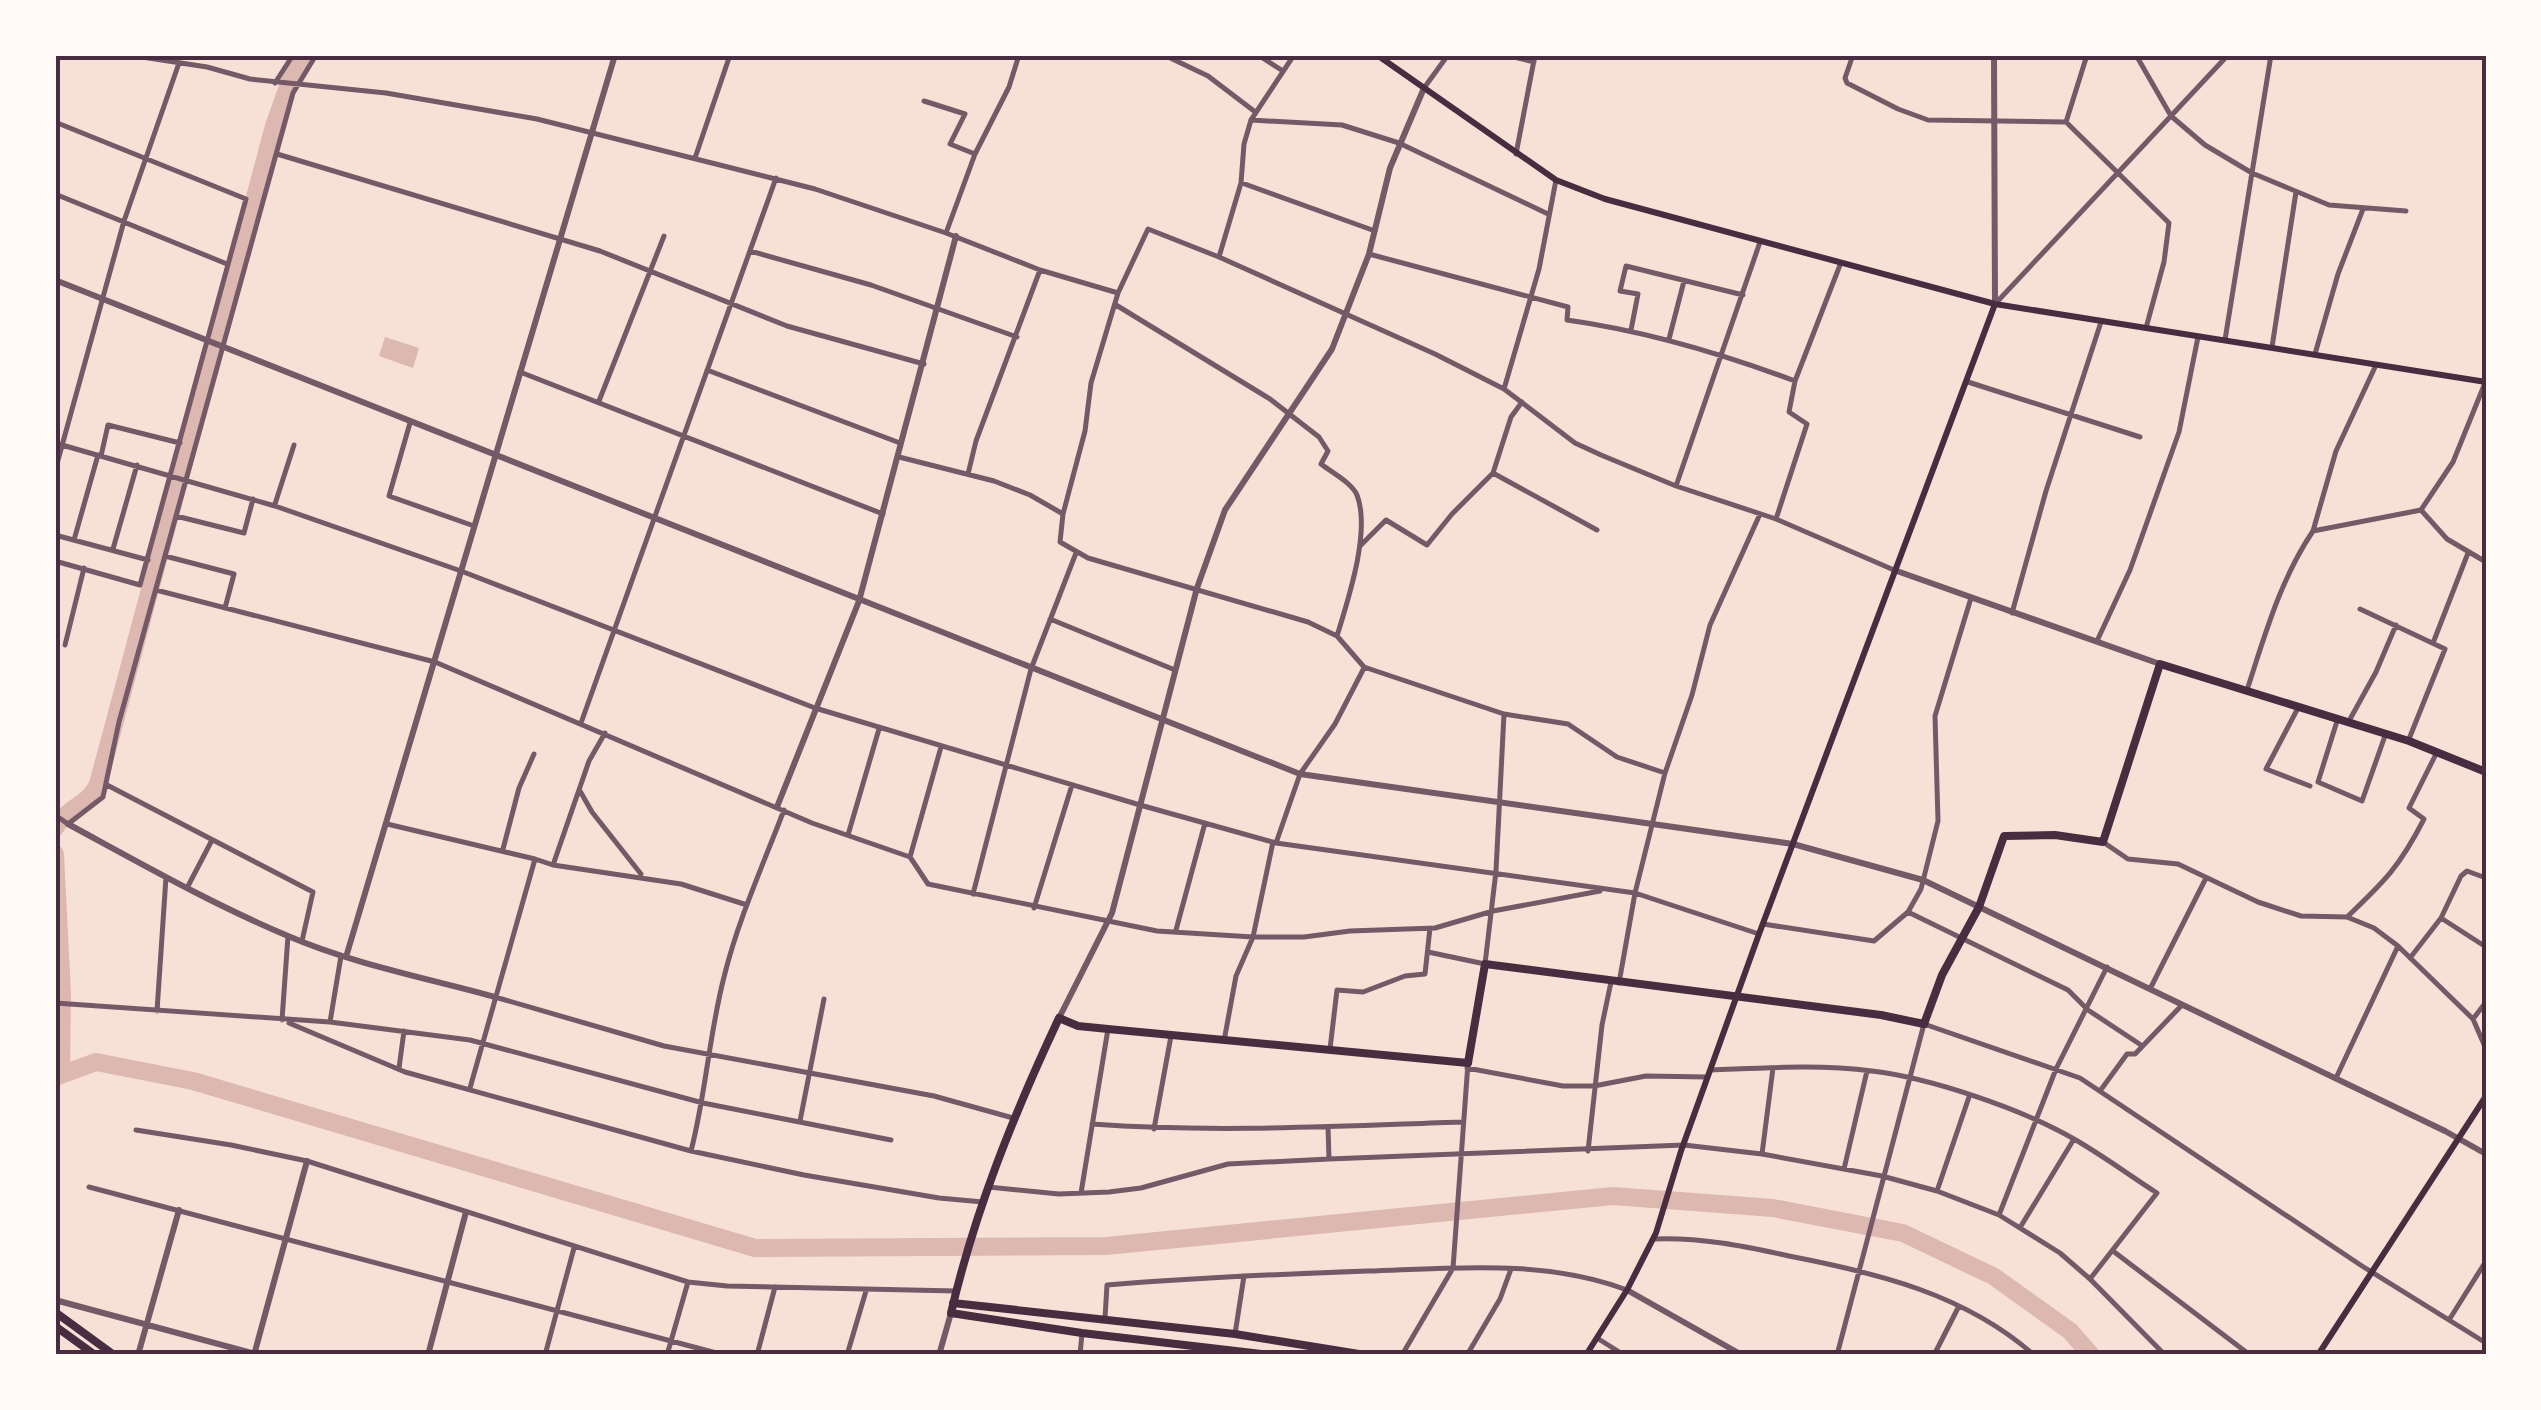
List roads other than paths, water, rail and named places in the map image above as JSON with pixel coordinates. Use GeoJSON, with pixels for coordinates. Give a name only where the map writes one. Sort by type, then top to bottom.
{"type":"FeatureCollection","features":[{"type":"Feature","properties":{"kind":"main road"},"geometry":{"type":"LineString","coordinates":[[1377,55],[1556,180],[1604,199],[1996,304],[2486,381]]}},
{"type":"Feature","properties":{"kind":"main road"},"geometry":{"type":"LineString","coordinates":[[1586,1355],[1627,1290],[1654,1236],[1759,934],[1996,304]]}},
{"type":"Feature","properties":{"kind":"main road"},"geometry":{"type":"LineString","coordinates":[[1270,1355],[951,1314],[982,1204],[1012,1118],[1058,1018],[1078,1026],[1108,1030],[1468,1066],[1485,964],[1924,1024],[1942,975],[1978,907],[2004,836],[2055,834],[2102,842],[2160,664],[2349,721],[2486,772]]}},
{"type":"Feature","properties":{"kind":"main road"},"geometry":{"type":"LineString","coordinates":[[2318,1355],[2486,1096]]}},
{"type":"Feature","properties":{"kind":"main road"},"geometry":{"type":"LineString","coordinates":[[953,1303],[1235,1334],[1365,1355]]}},
{"type":"Feature","properties":{"kind":"main road"},"geometry":{"type":"LineString","coordinates":[[55,1312],[114,1355]]}},
{"type":"Feature","properties":{"kind":"main road"},"geometry":{"type":"LineString","coordinates":[[1094,1318],[1095,1334]]}},
{"type":"Feature","properties":{"kind":"main road"},"geometry":{"type":"LineString","coordinates":[[55,1326],[96,1355]]}},
{"type":"Feature","properties":{"kind":"main road"},"geometry":{"type":"LineString","coordinates":[[1230,1352],[1235,1334]]}},
{"type":"Feature","properties":{"kind":"street"},"geometry":{"type":"LineString","coordinates":[[130,55],[207,67],[250,80],[452,102],[593,132],[776,178],[956,236],[1040,270],[1118,292]]}},
{"type":"Feature","properties":{"kind":"street"},"geometry":{"type":"LineString","coordinates":[[207,67],[212,55]]}},
{"type":"Feature","properties":{"kind":"street"},"geometry":{"type":"LineString","coordinates":[[278,83],[293,55]]}},
{"type":"Feature","properties":{"kind":"street"},"geometry":{"type":"LineString","coordinates":[[68,824],[97,803],[107,785],[119,722],[276,154],[296,86],[316,55]]}},
{"type":"Feature","properties":{"kind":"street"},"geometry":{"type":"LineString","coordinates":[[330,1022],[344,956],[615,55]]}},
{"type":"Feature","properties":{"kind":"street"},"geometry":{"type":"LineString","coordinates":[[695,158],[730,55]]}},
{"type":"Feature","properties":{"kind":"street"},"geometry":{"type":"LineString","coordinates":[[946,233],[975,154],[998,113],[1019,55]]}},
{"type":"Feature","properties":{"kind":"street"},"geometry":{"type":"LineString","coordinates":[[1164,55],[1208,76],[1254,111]]}},
{"type":"Feature","properties":{"kind":"street"},"geometry":{"type":"LineString","coordinates":[[1258,55],[1283,72]]}},
{"type":"Feature","properties":{"kind":"street"},"geometry":{"type":"LineString","coordinates":[[1219,257],[1241,182],[1244,144],[1254,111],[1294,55]]}},
{"type":"Feature","properties":{"kind":"street"},"geometry":{"type":"LineString","coordinates":[[1058,1018],[1108,922],[1197,588],[1225,510],[1332,349],[1369,254],[1399,143],[1424,88],[1448,55]]}},
{"type":"Feature","properties":{"kind":"street"},"geometry":{"type":"LineString","coordinates":[[1506,55],[1534,59],[1516,154]]}},
{"type":"Feature","properties":{"kind":"street"},"geometry":{"type":"LineString","coordinates":[[1852,55],[1847,83],[1928,120],[2066,122],[2169,222],[2164,262],[2146,328]]}},
{"type":"Feature","properties":{"kind":"street"},"geometry":{"type":"LineString","coordinates":[[1994,55],[1996,304]]}},
{"type":"Feature","properties":{"kind":"street"},"geometry":{"type":"LineString","coordinates":[[2066,122],[2088,55]]}},
{"type":"Feature","properties":{"kind":"street"},"geometry":{"type":"LineString","coordinates":[[2136,55],[2171,116],[2206,145],[2252,172],[2328,205],[2406,211]]}},
{"type":"Feature","properties":{"kind":"street"},"geometry":{"type":"LineString","coordinates":[[1996,304],[2228,55]]}},
{"type":"Feature","properties":{"kind":"street"},"geometry":{"type":"LineString","coordinates":[[2225,340],[2271,55]]}},
{"type":"Feature","properties":{"kind":"street"},"geometry":{"type":"LineString","coordinates":[[55,471],[58,444],[124,221],[180,64]]}},
{"type":"Feature","properties":{"kind":"street"},"geometry":{"type":"LineString","coordinates":[[924,101],[965,114],[950,144],[975,154]]}},
{"type":"Feature","properties":{"kind":"street"},"geometry":{"type":"LineString","coordinates":[[1251,120],[1342,126],[1399,143],[1548,214]]}},
{"type":"Feature","properties":{"kind":"street"},"geometry":{"type":"LineString","coordinates":[[55,122],[246,198],[140,585],[55,562]]}},
{"type":"Feature","properties":{"kind":"street"},"geometry":{"type":"LineString","coordinates":[[276,154],[600,251],[787,326],[924,364]]}},
{"type":"Feature","properties":{"kind":"street"},"geometry":{"type":"LineString","coordinates":[[581,723],[776,178]]}},
{"type":"Feature","properties":{"kind":"street"},"geometry":{"type":"LineString","coordinates":[[1504,389],[1531,298],[1556,180]]}},
{"type":"Feature","properties":{"kind":"street"},"geometry":{"type":"LineString","coordinates":[[1241,182],[1376,231]]}},
{"type":"Feature","properties":{"kind":"street"},"geometry":{"type":"LineString","coordinates":[[2272,348],[2296,192]]}},
{"type":"Feature","properties":{"kind":"street"},"geometry":{"type":"LineString","coordinates":[[55,194],[227,264]]}},
{"type":"Feature","properties":{"kind":"street"},"geometry":{"type":"LineString","coordinates":[[2314,354],[2363,208]]}},
{"type":"Feature","properties":{"kind":"street"},"geometry":{"type":"LineString","coordinates":[[1664,772],[1617,757],[1568,724],[1504,714],[1364,668],[1336,636],[1308,622],[1076,553],[1060,542],[1063,514],[1081,451],[1091,383],[1118,292],[1148,229],[1435,354],[1504,389],[1575,442],[1676,486],[1776,520],[2012,614],[2160,664]]}},
{"type":"Feature","properties":{"kind":"street"},"geometry":{"type":"LineString","coordinates":[[599,402],[664,236]]}},
{"type":"Feature","properties":{"kind":"street"},"geometry":{"type":"LineString","coordinates":[[691,1151],[703,1104],[724,976],[815,708],[859,601],[956,236]]}},
{"type":"Feature","properties":{"kind":"street"},"geometry":{"type":"LineString","coordinates":[[1676,486],[1760,242]]}},
{"type":"Feature","properties":{"kind":"street"},"geometry":{"type":"LineString","coordinates":[[750,250],[871,285],[1016,337]]}},
{"type":"Feature","properties":{"kind":"street"},"geometry":{"type":"LineString","coordinates":[[1369,254],[1568,307],[1567,320],[1669,339],[1796,380]]}},
{"type":"Feature","properties":{"kind":"street"},"geometry":{"type":"LineString","coordinates":[[1776,520],[1807,424],[1789,412],[1796,380],[1840,265]]}},
{"type":"Feature","properties":{"kind":"street"},"geometry":{"type":"LineString","coordinates":[[1630,330],[1638,294],[1620,291],[1626,266],[1743,295]]}},
{"type":"Feature","properties":{"kind":"street"},"geometry":{"type":"LineString","coordinates":[[968,474],[976,441],[1040,270]]}},
{"type":"Feature","properties":{"kind":"street"},"geometry":{"type":"LineString","coordinates":[[55,280],[1300,774],[1793,844],[1924,880],[2486,1154]]}},
{"type":"Feature","properties":{"kind":"street"},"geometry":{"type":"LineString","coordinates":[[1669,339],[1684,280]]}},
{"type":"Feature","properties":{"kind":"street"},"geometry":{"type":"LineString","coordinates":[[1115,304],[1288,412],[1319,438],[1328,451],[1321,464],[1356,491],[1360,546],[1336,636]]}},
{"type":"Feature","properties":{"kind":"street"},"geometry":{"type":"LineString","coordinates":[[2012,614],[2046,490],[2101,322]]}},
{"type":"Feature","properties":{"kind":"street"},"geometry":{"type":"LineString","coordinates":[[2098,642],[2130,570],[2179,432],[2198,337]]}},
{"type":"Feature","properties":{"kind":"street"},"geometry":{"type":"LineString","coordinates":[[2247,690],[2279,593],[2313,531],[2336,452],[2376,365]]}},
{"type":"Feature","properties":{"kind":"street"},"geometry":{"type":"LineString","coordinates":[[707,370],[903,444]]}},
{"type":"Feature","properties":{"kind":"street"},"geometry":{"type":"LineString","coordinates":[[520,372],[883,514]]}},
{"type":"Feature","properties":{"kind":"street"},"geometry":{"type":"LineString","coordinates":[[2313,531],[2422,510],[2453,462],[2486,381]]}},
{"type":"Feature","properties":{"kind":"street"},"geometry":{"type":"LineString","coordinates":[[1968,382],[2140,437]]}},
{"type":"Feature","properties":{"kind":"street"},"geometry":{"type":"LineString","coordinates":[[1360,546],[1386,520],[1427,545],[1493,473],[1511,417],[1522,402]]}},
{"type":"Feature","properties":{"kind":"street"},"geometry":{"type":"LineString","coordinates":[[410,423],[388,496],[474,526]]}},
{"type":"Feature","properties":{"kind":"street"},"geometry":{"type":"LineString","coordinates":[[74,540],[108,426],[180,444]]}},
{"type":"Feature","properties":{"kind":"street"},"geometry":{"type":"LineString","coordinates":[[58,444],[275,506],[461,571],[815,708],[1140,805],[1274,842],[1635,893],[1759,934]]}},
{"type":"Feature","properties":{"kind":"street"},"geometry":{"type":"LineString","coordinates":[[275,506],[294,445]]}},
{"type":"Feature","properties":{"kind":"street"},"geometry":{"type":"LineString","coordinates":[[899,457],[1030,495],[1063,514]]}},
{"type":"Feature","properties":{"kind":"street"},"geometry":{"type":"LineString","coordinates":[[112,550],[136,466]]}},
{"type":"Feature","properties":{"kind":"street"},"geometry":{"type":"LineString","coordinates":[[1493,473],[1597,530]]}},
{"type":"Feature","properties":{"kind":"street"},"geometry":{"type":"LineString","coordinates":[[176,516],[244,534],[253,499]]}},
{"type":"Feature","properties":{"kind":"street"},"geometry":{"type":"LineString","coordinates":[[2422,510],[2447,539],[2486,562]]}},
{"type":"Feature","properties":{"kind":"street"},"geometry":{"type":"LineString","coordinates":[[1588,1151],[1602,1025],[1664,772],[1692,695],[1710,625],[1760,514]]}},
{"type":"Feature","properties":{"kind":"street"},"geometry":{"type":"LineString","coordinates":[[55,535],[148,560]]}},
{"type":"Feature","properties":{"kind":"street"},"geometry":{"type":"LineString","coordinates":[[973,894],[1031,669],[1076,553]]}},
{"type":"Feature","properties":{"kind":"street"},"geometry":{"type":"LineString","coordinates":[[2433,643],[2468,553]]}},
{"type":"Feature","properties":{"kind":"street"},"geometry":{"type":"LineString","coordinates":[[165,556],[234,574],[225,608]]}},
{"type":"Feature","properties":{"kind":"street"},"geometry":{"type":"LineString","coordinates":[[65,645],[84,568]]}},
{"type":"Feature","properties":{"kind":"street"},"geometry":{"type":"LineString","coordinates":[[156,590],[435,662],[780,809],[910,857],[928,884],[1034,908],[1157,931],[1304,937],[1430,928],[1493,911],[1608,889]]}},
{"type":"Feature","properties":{"kind":"street"},"geometry":{"type":"LineString","coordinates":[[1763,924],[1874,941],[1908,912],[1924,880],[1938,821],[1935,716],[1971,598]]}},
{"type":"Feature","properties":{"kind":"street"},"geometry":{"type":"LineString","coordinates":[[2360,609],[2445,649],[2409,741]]}},
{"type":"Feature","properties":{"kind":"street"},"geometry":{"type":"LineString","coordinates":[[1050,619],[1175,670]]}},
{"type":"Feature","properties":{"kind":"street"},"geometry":{"type":"LineString","coordinates":[[2349,721],[2396,626]]}},
{"type":"Feature","properties":{"kind":"street"},"geometry":{"type":"LineString","coordinates":[[1224,1041],[1236,976],[1254,937],[1274,842],[1300,774],[1335,724],[1364,668]]}},
{"type":"Feature","properties":{"kind":"street"},"geometry":{"type":"LineString","coordinates":[[2299,706],[2266,769],[2310,786]]}},
{"type":"Feature","properties":{"kind":"street"},"geometry":{"type":"LineString","coordinates":[[1428,952],[1485,964],[1496,872],[1504,714]]}},
{"type":"Feature","properties":{"kind":"street"},"geometry":{"type":"LineString","coordinates":[[2338,718],[2318,782],[2362,801],[2386,734]]}},
{"type":"Feature","properties":{"kind":"street"},"geometry":{"type":"LineString","coordinates":[[848,836],[880,729]]}},
{"type":"Feature","properties":{"kind":"street"},"geometry":{"type":"LineString","coordinates":[[553,864],[589,761],[605,732]]}},
{"type":"Feature","properties":{"kind":"street"},"geometry":{"type":"LineString","coordinates":[[910,857],[941,747]]}},
{"type":"Feature","properties":{"kind":"street"},"geometry":{"type":"LineString","coordinates":[[2347,917],[2392,875],[2407,852],[2424,819],[2409,808],[2437,752]]}},
{"type":"Feature","properties":{"kind":"street"},"geometry":{"type":"LineString","coordinates":[[503,849],[534,754]]}},
{"type":"Feature","properties":{"kind":"street"},"geometry":{"type":"LineString","coordinates":[[107,785],[313,892],[302,942]]}},
{"type":"Feature","properties":{"kind":"street"},"geometry":{"type":"LineString","coordinates":[[1034,908],[1072,785]]}},
{"type":"Feature","properties":{"kind":"street"},"geometry":{"type":"LineString","coordinates":[[579,789],[592,812],[643,877]]}},
{"type":"Feature","properties":{"kind":"street"},"geometry":{"type":"LineString","coordinates":[[55,815],[188,888],[288,936],[344,956],[664,1046],[934,1096],[1012,1118]]}},
{"type":"Feature","properties":{"kind":"street"},"geometry":{"type":"LineString","coordinates":[[1176,930],[1205,823]]}},
{"type":"Feature","properties":{"kind":"street"},"geometry":{"type":"LineString","coordinates":[[385,824],[503,849],[553,864],[681,884],[747,905]]}},
{"type":"Feature","properties":{"kind":"street"},"geometry":{"type":"LineString","coordinates":[[188,888],[211,841]]}},
{"type":"Feature","properties":{"kind":"street"},"geometry":{"type":"LineString","coordinates":[[2102,842],[2128,859],[2178,864],[2258,902],[2301,916],[2347,917],[2374,928],[2473,1018],[2486,1049]]}},
{"type":"Feature","properties":{"kind":"street"},"geometry":{"type":"LineString","coordinates":[[470,1088],[534,858]]}},
{"type":"Feature","properties":{"kind":"street"},"geometry":{"type":"LineString","coordinates":[[2410,958],[2441,918],[2461,876],[2466,871],[2486,878]]}},
{"type":"Feature","properties":{"kind":"street"},"geometry":{"type":"LineString","coordinates":[[157,1011],[166,877]]}},
{"type":"Feature","properties":{"kind":"street"},"geometry":{"type":"LineString","coordinates":[[2150,989],[2206,878]]}},
{"type":"Feature","properties":{"kind":"street"},"geometry":{"type":"LineString","coordinates":[[1908,912],[2068,990],[2088,1010],[2141,1045]]}},
{"type":"Feature","properties":{"kind":"street"},"geometry":{"type":"LineString","coordinates":[[2441,918],[2486,947]]}},
{"type":"Feature","properties":{"kind":"street"},"geometry":{"type":"LineString","coordinates":[[1330,1050],[1337,990],[1362,992],[1405,976],[1425,974],[1430,928]]}},
{"type":"Feature","properties":{"kind":"street"},"geometry":{"type":"LineString","coordinates":[[282,1020],[288,936]]}},
{"type":"Feature","properties":{"kind":"street"},"geometry":{"type":"LineString","coordinates":[[2336,1078],[2398,946]]}},
{"type":"Feature","properties":{"kind":"street"},"geometry":{"type":"LineString","coordinates":[[1999,1215],[2056,1069],[2106,968]]}},
{"type":"Feature","properties":{"kind":"street"},"geometry":{"type":"LineString","coordinates":[[800,1122],[824,999]]}},
{"type":"Feature","properties":{"kind":"street"},"geometry":{"type":"LineString","coordinates":[[2473,1018],[2486,1002]]}},
{"type":"Feature","properties":{"kind":"street"},"geometry":{"type":"LineString","coordinates":[[55,1003],[330,1022],[483,1043],[703,1104],[891,1140]]}},
{"type":"Feature","properties":{"kind":"street"},"geometry":{"type":"LineString","coordinates":[[2100,1091],[2127,1054],[2136,1054],[2182,1004]]}},
{"type":"Feature","properties":{"kind":"street"},"geometry":{"type":"LineString","coordinates":[[282,1020],[399,1069],[691,1151],[804,1175],[982,1204]]}},
{"type":"Feature","properties":{"kind":"street"},"geometry":{"type":"LineString","coordinates":[[1837,1355],[1924,1024],[2056,1069],[2100,1091],[2371,1272],[2486,1343]]}},
{"type":"Feature","properties":{"kind":"street"},"geometry":{"type":"LineString","coordinates":[[1081,1193],[1108,1030]]}},
{"type":"Feature","properties":{"kind":"street"},"geometry":{"type":"LineString","coordinates":[[399,1069],[404,1031]]}},
{"type":"Feature","properties":{"kind":"street"},"geometry":{"type":"LineString","coordinates":[[1154,1129],[1170,1036]]}},
{"type":"Feature","properties":{"kind":"street"},"geometry":{"type":"LineString","coordinates":[[1402,1355],[1454,1268],[1468,1066],[1546,1084],[1594,1086],[1646,1076],[1772,1068],[1867,1070],[1968,1096],[2038,1121],[2074,1139],[2157,1193],[2090,1279]]}},
{"type":"Feature","properties":{"kind":"street"},"geometry":{"type":"LineString","coordinates":[[1762,1154],[1772,1068]]}},
{"type":"Feature","properties":{"kind":"street"},"geometry":{"type":"LineString","coordinates":[[1844,1169],[1867,1070]]}},
{"type":"Feature","properties":{"kind":"street"},"geometry":{"type":"LineString","coordinates":[[1937,1192],[1968,1096]]}},
{"type":"Feature","properties":{"kind":"street"},"geometry":{"type":"LineString","coordinates":[[1092,1124],[1154,1129],[1462,1122]]}},
{"type":"Feature","properties":{"kind":"street"},"geometry":{"type":"LineString","coordinates":[[1328,1127],[1329,1159]]}},
{"type":"Feature","properties":{"kind":"street"},"geometry":{"type":"LineString","coordinates":[[136,1130],[307,1160],[688,1282],[956,1289]]}},
{"type":"Feature","properties":{"kind":"street"},"geometry":{"type":"LineString","coordinates":[[2021,1226],[2074,1139]]}},
{"type":"Feature","properties":{"kind":"street"},"geometry":{"type":"LineString","coordinates":[[988,1187],[1081,1193],[1141,1188],[1228,1164],[1329,1159],[1683,1148],[1762,1154],[1937,1192],[1999,1215],[2021,1226],[2090,1279],[2165,1355]]}},
{"type":"Feature","properties":{"kind":"street"},"geometry":{"type":"LineString","coordinates":[[55,1300],[256,1355],[307,1160]]}},
{"type":"Feature","properties":{"kind":"street"},"geometry":{"type":"LineString","coordinates":[[89,1187],[724,1355]]}},
{"type":"Feature","properties":{"kind":"street"},"geometry":{"type":"LineString","coordinates":[[138,1355],[180,1210]]}},
{"type":"Feature","properties":{"kind":"street"},"geometry":{"type":"LineString","coordinates":[[428,1355],[466,1212]]}},
{"type":"Feature","properties":{"kind":"street"},"geometry":{"type":"LineString","coordinates":[[1654,1236],[1703,1239],[1859,1267],[1960,1306],[1996,1326],[2034,1355]]}},
{"type":"Feature","properties":{"kind":"street"},"geometry":{"type":"LineString","coordinates":[[545,1355],[574,1248]]}},
{"type":"Feature","properties":{"kind":"street"},"geometry":{"type":"LineString","coordinates":[[2113,1251],[2250,1355]]}},
{"type":"Feature","properties":{"kind":"street"},"geometry":{"type":"LineString","coordinates":[[2449,1320],[2486,1262]]}},
{"type":"Feature","properties":{"kind":"street"},"geometry":{"type":"LineString","coordinates":[[1467,1355],[1500,1299],[1511,1268]]}},
{"type":"Feature","properties":{"kind":"street"},"geometry":{"type":"LineString","coordinates":[[1105,1319],[1107,1285],[1244,1276],[1511,1268],[1571,1272],[1627,1290],[1742,1355]]}},
{"type":"Feature","properties":{"kind":"street"},"geometry":{"type":"LineString","coordinates":[[1235,1334],[1244,1276]]}},
{"type":"Feature","properties":{"kind":"street"},"geometry":{"type":"LineString","coordinates":[[667,1355],[688,1282]]}},
{"type":"Feature","properties":{"kind":"street"},"geometry":{"type":"LineString","coordinates":[[758,1355],[775,1287]]}},
{"type":"Feature","properties":{"kind":"street"},"geometry":{"type":"LineString","coordinates":[[847,1355],[866,1289]]}},
{"type":"Feature","properties":{"kind":"street"},"geometry":{"type":"LineString","coordinates":[[1934,1355],[1960,1306]]}},
{"type":"Feature","properties":{"kind":"street"},"geometry":{"type":"LineString","coordinates":[[939,1355],[951,1314]]}},
{"type":"Feature","properties":{"kind":"street"},"geometry":{"type":"LineString","coordinates":[[1080,1355],[1082,1333]]}},
{"type":"Feature","properties":{"kind":"street"},"geometry":{"type":"LineString","coordinates":[[1597,1338],[1624,1355]]}},
{"type":"Feature","properties":{"kind":"waterway"},"geometry":{"type":"LineString","coordinates":[[55,828],[98,784],[274,126],[294,70],[304,55]]}},
{"type":"Feature","properties":{"kind":"waterway"},"geometry":{"type":"LineString","coordinates":[[55,854],[62,994],[61,1074]]}},
{"type":"Feature","properties":{"kind":"waterway"},"geometry":{"type":"LineString","coordinates":[[55,1077],[96,1062],[193,1081],[755,1248],[1106,1246],[1613,1196],[1773,1208],[1903,1233],[1993,1276],[2070,1331],[2091,1355]]}}]}
